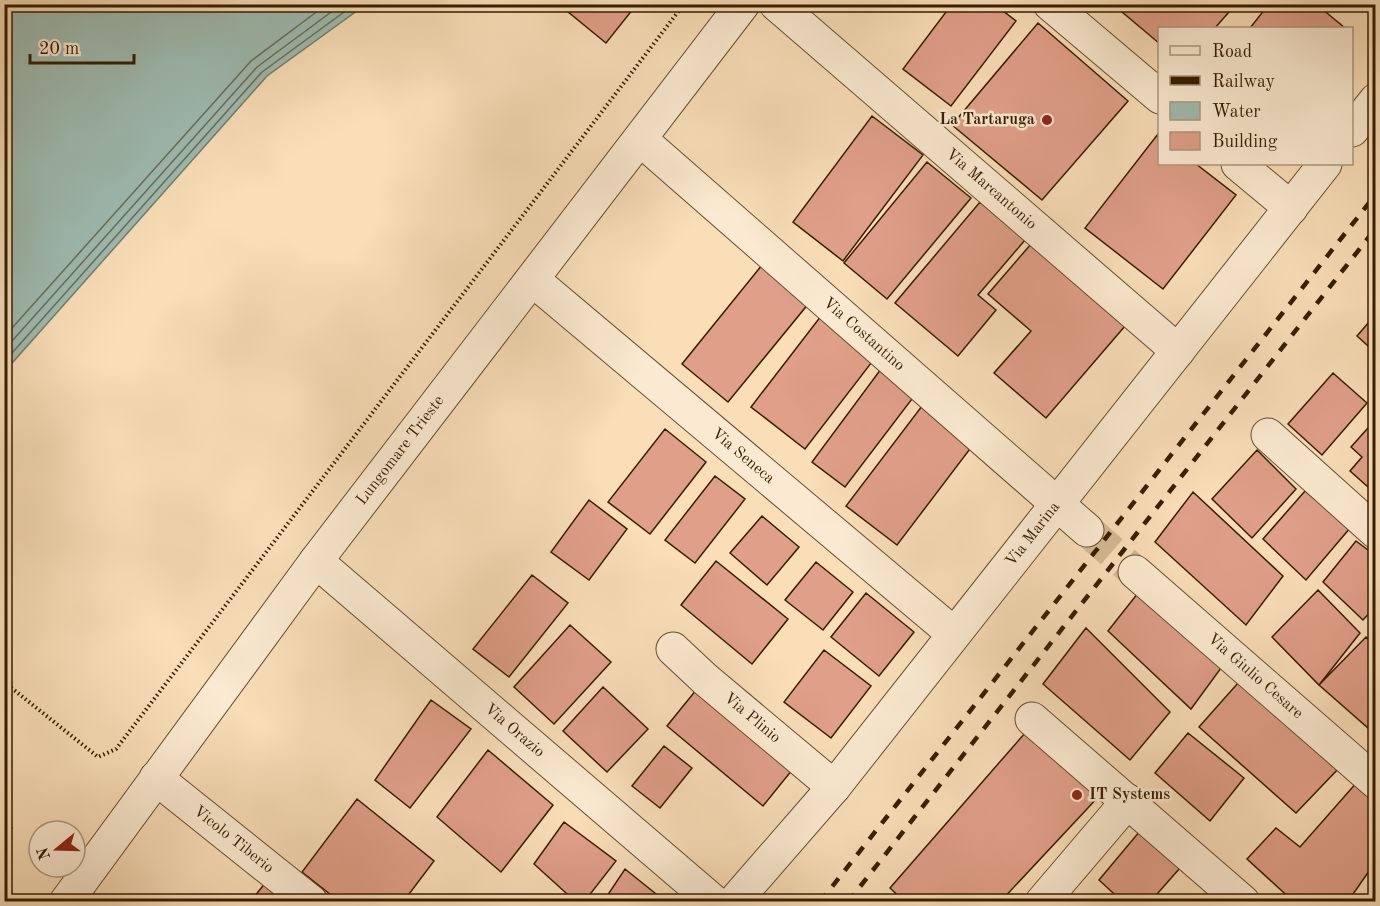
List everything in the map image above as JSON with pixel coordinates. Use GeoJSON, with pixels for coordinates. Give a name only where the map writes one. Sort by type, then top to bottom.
{"type":"FeatureCollection","features":[{"type":"Feature","properties":{"kind":"street","name":"Lungomare Trieste"},"geometry":{"type":"LineString","coordinates":[[66,902],[316,561],[743,4]]}},
{"type":"Feature","properties":{"kind":"street","name":"Via Marcantonio"},"geometry":{"type":"LineString","coordinates":[[776,4],[1178,351]]}},
{"type":"Feature","properties":{"kind":"street"},"geometry":{"type":"LineString","coordinates":[[1050,4],[1158,95]]}},
{"type":"Feature","properties":{"kind":"street"},"geometry":{"type":"LineString","coordinates":[[1353,129],[1376,100]]}},
{"type":"Feature","properties":{"kind":"street","name":"Via Costantino"},"geometry":{"type":"LineString","coordinates":[[640,139],[1088,530]]}},
{"type":"Feature","properties":{"kind":"street"},"geometry":{"type":"LineString","coordinates":[[1239,165],[1291,208]]}},
{"type":"Feature","properties":{"kind":"street","name":"Via Marina"},"geometry":{"type":"LineString","coordinates":[[735,902],[834,786],[1324,165]]}},
{"type":"Feature","properties":{"kind":"street","name":"Via Seneca"},"geometry":{"type":"LineString","coordinates":[[533,280],[954,634]]}},
{"type":"Feature","properties":{"kind":"street"},"geometry":{"type":"LineString","coordinates":[[1268,435],[1376,532]]}},
{"type":"Feature","properties":{"kind":"street","name":"Via Orazio"},"geometry":{"type":"LineString","coordinates":[[316,561],[714,902]]}},
{"type":"Feature","properties":{"kind":"street","name":"Via Giulio Cesare"},"geometry":{"type":"LineString","coordinates":[[1135,572],[1376,782]]}},
{"type":"Feature","properties":{"kind":"street","name":"Via Plinio"},"geometry":{"type":"LineString","coordinates":[[673,649],[705,679],[834,786]]}},
{"type":"Feature","properties":{"kind":"street"},"geometry":{"type":"LineString","coordinates":[[1032,719],[1244,902]]}},
{"type":"Feature","properties":{"kind":"street","name":"Vicolo Tiberio"},"geometry":{"type":"LineString","coordinates":[[156,778],[311,902]]}},
{"type":"Feature","properties":{"kind":"street"},"geometry":{"type":"LineString","coordinates":[[1042,902],[1128,801]]}},
{"type":"Feature","properties":{"kind":"path"},"geometry":{"type":"LineString","coordinates":[[4,681],[98,757],[116,749],[684,4]]}},
{"type":"Feature","properties":{"kind":"water"},"geometry":{"type":"Polygon","coordinates":[[[5,4],[365,5],[267,76],[5,371],[5,4]]]}},
{"type":"Feature","properties":{"kind":"building"},"geometry":{"type":"Polygon","coordinates":[[[572,4],[637,4],[606,43],[567,11],[572,4]]]}},
{"type":"Feature","properties":{"kind":"building"},"geometry":{"type":"Polygon","coordinates":[[[952,4],[994,4],[1016,21],[951,106],[903,69],[952,4]]]}},
{"type":"Feature","properties":{"kind":"building"},"geometry":{"type":"Polygon","coordinates":[[[1116,4],[1236,4],[1216,27],[1158,27],[1158,42],[1115,6],[1116,4]]]}},
{"type":"Feature","properties":{"kind":"building"},"geometry":{"type":"Polygon","coordinates":[[[1269,4],[1316,4],[1344,27],[1251,27],[1269,4]]]}},
{"type":"Feature","properties":{"kind":"building"},"geometry":{"type":"Polygon","coordinates":[[[1038,23],[1128,101],[1042,200],[952,125],[1038,23]]]}},
{"type":"Feature","properties":{"kind":"building"},"geometry":{"type":"Polygon","coordinates":[[[872,116],[923,155],[843,261],[793,222],[872,116]]]}},
{"type":"Feature","properties":{"kind":"building"},"geometry":{"type":"Polygon","coordinates":[[[1158,134],[1158,165],[1197,165],[1236,195],[1163,289],[1085,228],[1158,134]]]}},
{"type":"Feature","properties":{"kind":"building"},"geometry":{"type":"Polygon","coordinates":[[[927,162],[971,198],[887,299],[844,263],[927,162]]]}},
{"type":"Feature","properties":{"kind":"building"},"geometry":{"type":"Polygon","coordinates":[[[980,202],[1025,240],[978,295],[996,310],[958,356],[895,303],[980,202]]]}},
{"type":"Feature","properties":{"kind":"building"},"geometry":{"type":"Polygon","coordinates":[[[1031,244],[1125,326],[1046,418],[994,373],[1031,331],[988,294],[1031,244]]]}},
{"type":"Feature","properties":{"kind":"building"},"geometry":{"type":"Polygon","coordinates":[[[762,265],[809,303],[728,402],[682,364],[762,265]]]}},
{"type":"Feature","properties":{"kind":"building"},"geometry":{"type":"Polygon","coordinates":[[[1376,314],[1376,353],[1357,336],[1376,314]]]}},
{"type":"Feature","properties":{"kind":"building"},"geometry":{"type":"Polygon","coordinates":[[[821,316],[875,358],[805,449],[751,407],[821,316]]]}},
{"type":"Feature","properties":{"kind":"building"},"geometry":{"type":"Polygon","coordinates":[[[881,369],[915,395],[845,487],[812,462],[881,369]]]}},
{"type":"Feature","properties":{"kind":"building"},"geometry":{"type":"Polygon","coordinates":[[[1333,373],[1367,403],[1322,455],[1288,424],[1333,373]]]}},
{"type":"Feature","properties":{"kind":"building"},"geometry":{"type":"Polygon","coordinates":[[[922,406],[973,445],[897,545],[846,506],[922,406]]]}},
{"type":"Feature","properties":{"kind":"building"},"geometry":{"type":"Polygon","coordinates":[[[1376,419],[1376,494],[1350,471],[1362,457],[1351,447],[1376,419]]]}},
{"type":"Feature","properties":{"kind":"building"},"geometry":{"type":"Polygon","coordinates":[[[665,429],[706,462],[650,534],[608,502],[665,429]]]}},
{"type":"Feature","properties":{"kind":"building"},"geometry":{"type":"Polygon","coordinates":[[[1257,450],[1296,489],[1252,538],[1212,499],[1257,450]]]}},
{"type":"Feature","properties":{"kind":"building"},"geometry":{"type":"Polygon","coordinates":[[[715,476],[745,499],[695,563],[665,540],[715,476]]]}},
{"type":"Feature","properties":{"kind":"building"},"geometry":{"type":"Polygon","coordinates":[[[1305,491],[1350,528],[1306,580],[1263,539],[1305,491]]]}},
{"type":"Feature","properties":{"kind":"building"},"geometry":{"type":"Polygon","coordinates":[[[1193,492],[1283,576],[1246,625],[1155,542],[1193,492]]]}},
{"type":"Feature","properties":{"kind":"building"},"geometry":{"type":"Polygon","coordinates":[[[589,500],[627,529],[589,580],[551,552],[589,500]]]}},
{"type":"Feature","properties":{"kind":"building"},"geometry":{"type":"Polygon","coordinates":[[[762,516],[799,547],[767,585],[730,553],[762,516]]]}},
{"type":"Feature","properties":{"kind":"building"},"geometry":{"type":"Polygon","coordinates":[[[1356,541],[1376,556],[1376,606],[1363,620],[1323,582],[1356,541]]]}},
{"type":"Feature","properties":{"kind":"building"},"geometry":{"type":"Polygon","coordinates":[[[716,561],[788,619],[752,664],[681,605],[716,561]]]}},
{"type":"Feature","properties":{"kind":"building"},"geometry":{"type":"Polygon","coordinates":[[[816,562],[853,592],[823,630],[785,600],[816,562]]]}},
{"type":"Feature","properties":{"kind":"building"},"geometry":{"type":"Polygon","coordinates":[[[532,575],[568,603],[509,677],[473,649],[532,575]]]}},
{"type":"Feature","properties":{"kind":"building"},"geometry":{"type":"Polygon","coordinates":[[[1318,590],[1360,633],[1319,685],[1272,637],[1318,590]]]}},
{"type":"Feature","properties":{"kind":"building"},"geometry":{"type":"Polygon","coordinates":[[[866,593],[914,632],[879,676],[831,637],[866,593]]]}},
{"type":"Feature","properties":{"kind":"building"},"geometry":{"type":"Polygon","coordinates":[[[1138,593],[1224,664],[1191,709],[1108,631],[1138,593]]]}},
{"type":"Feature","properties":{"kind":"building"},"geometry":{"type":"Polygon","coordinates":[[[570,625],[611,662],[554,724],[514,687],[570,625]]]}},
{"type":"Feature","properties":{"kind":"building"},"geometry":{"type":"Polygon","coordinates":[[[1086,628],[1170,712],[1130,760],[1043,684],[1086,628]]]}},
{"type":"Feature","properties":{"kind":"building"},"geometry":{"type":"Polygon","coordinates":[[[1366,637],[1376,647],[1376,735],[1319,685],[1366,637]]]}},
{"type":"Feature","properties":{"kind":"building"},"geometry":{"type":"Polygon","coordinates":[[[824,650],[871,686],[831,738],[784,702],[824,650]]]}},
{"type":"Feature","properties":{"kind":"building"},"geometry":{"type":"Polygon","coordinates":[[[705,679],[801,759],[763,806],[667,726],[705,679]]]}},
{"type":"Feature","properties":{"kind":"building"},"geometry":{"type":"Polygon","coordinates":[[[1238,683],[1339,768],[1296,813],[1199,727],[1238,683]]]}},
{"type":"Feature","properties":{"kind":"building"},"geometry":{"type":"Polygon","coordinates":[[[603,687],[648,729],[607,772],[563,731],[603,687]]]}},
{"type":"Feature","properties":{"kind":"building"},"geometry":{"type":"Polygon","coordinates":[[[431,700],[471,729],[410,808],[375,780],[431,700]]]}},
{"type":"Feature","properties":{"kind":"building"},"geometry":{"type":"Polygon","coordinates":[[[1025,733],[1100,795],[1000,902],[905,902],[890,888],[1025,733]]]}},
{"type":"Feature","properties":{"kind":"building"},"geometry":{"type":"Polygon","coordinates":[[[1188,733],[1244,778],[1210,821],[1155,773],[1188,733]]]}},
{"type":"Feature","properties":{"kind":"building"},"geometry":{"type":"Polygon","coordinates":[[[664,746],[692,768],[660,808],[632,786],[664,746]]]}},
{"type":"Feature","properties":{"kind":"building"},"geometry":{"type":"Polygon","coordinates":[[[488,750],[553,805],[501,872],[437,817],[488,750]]]}},
{"type":"Feature","properties":{"kind":"building"},"geometry":{"type":"Polygon","coordinates":[[[1358,781],[1376,797],[1376,861],[1351,897],[1356,902],[1294,902],[1247,859],[1276,828],[1300,847],[1358,781]]]}},
{"type":"Feature","properties":{"kind":"building"},"geometry":{"type":"Polygon","coordinates":[[[357,799],[434,861],[403,902],[340,902],[302,872],[357,799]]]}},
{"type":"Feature","properties":{"kind":"building"},"geometry":{"type":"Polygon","coordinates":[[[4,822],[12,828],[4,838],[4,822]]]}},
{"type":"Feature","properties":{"kind":"building"},"geometry":{"type":"Polygon","coordinates":[[[564,822],[616,861],[584,902],[576,902],[534,864],[564,822]]]}},
{"type":"Feature","properties":{"kind":"building"},"geometry":{"type":"Polygon","coordinates":[[[1145,825],[1187,860],[1150,902],[1123,902],[1099,880],[1145,825]]]}},
{"type":"Feature","properties":{"kind":"building"},"geometry":{"type":"Polygon","coordinates":[[[625,869],[666,902],[603,902],[625,869]]]}},
{"type":"Feature","properties":{"kind":"building"},"geometry":{"type":"Polygon","coordinates":[[[274,872],[311,902],[250,902],[274,872]]]}},
{"type":"Feature","properties":{"kind":"tunnel"},"geometry":{"type":"LineString","coordinates":[[1087,530],[1135,572]]}},
{"type":"Feature","properties":{"kind":"railway"},"geometry":{"type":"LineString","coordinates":[[820,902],[1376,194]]}},
{"type":"Feature","properties":{"kind":"railway"},"geometry":{"type":"LineString","coordinates":[[848,902],[1376,228]]}},
{"type":"Feature","properties":{"kind":"place","name":"La Tartaruga"},"geometry":{"type":"Point","coordinates":[1047,120]}},
{"type":"Feature","properties":{"kind":"place","name":"IT Systems"},"geometry":{"type":"Point","coordinates":[1077,795]}}]}
